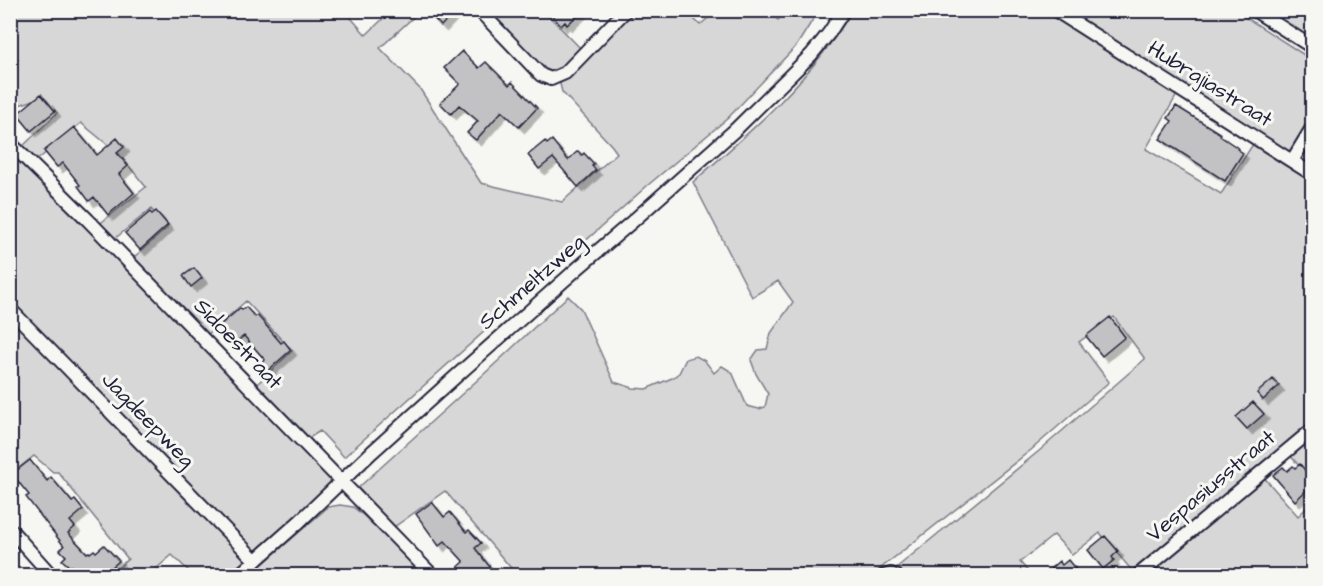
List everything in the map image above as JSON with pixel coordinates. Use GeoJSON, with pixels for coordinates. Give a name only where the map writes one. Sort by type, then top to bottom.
{"type":"FeatureCollection","features":[{"type":"Feature","properties":{"kind":"street"},"geometry":{"type":"LineString","coordinates":[[479,10],[541,75],[551,79],[565,73],[626,10]]}},
{"type":"Feature","properties":{"kind":"street","name":"Schmeltzweg"},"geometry":{"type":"LineString","coordinates":[[238,576],[453,379],[735,130],[811,55],[844,10]]}},
{"type":"Feature","properties":{"kind":"street","name":"Hubrajiastraat"},"geometry":{"type":"LineString","coordinates":[[1055,10],[1312,174]]}},
{"type":"Feature","properties":{"kind":"street"},"geometry":{"type":"LineString","coordinates":[[1254,10],[1312,47]]}},
{"type":"Feature","properties":{"kind":"street"},"geometry":{"type":"LineString","coordinates":[[1292,161],[1312,128]]}},
{"type":"Feature","properties":{"kind":"street","name":"Sidoestraat"},"geometry":{"type":"LineString","coordinates":[[10,143],[96,228],[433,576]]}},
{"type":"Feature","properties":{"kind":"street","name":"Jagdeepweg"},"geometry":{"type":"LineString","coordinates":[[10,309],[255,560]]}},
{"type":"Feature","properties":{"kind":"street","name":"Vespasiusstraat"},"geometry":{"type":"LineString","coordinates":[[1137,576],[1312,430]]}},
{"type":"Feature","properties":{"kind":"street"},"geometry":{"type":"LineString","coordinates":[[10,529],[52,576]]}},
{"type":"Feature","properties":{"kind":"street"},"geometry":{"type":"LineString","coordinates":[[884,576],[891,574],[896,576]]}},
{"type":"Feature","properties":{"kind":"shaded area"},"geometry":{"type":"Polygon","coordinates":[[[11,11],[345,11],[366,35],[391,11],[420,11],[380,48],[420,89],[481,183],[562,202],[617,153],[562,92],[559,80],[631,11],[686,11],[700,25],[716,11],[767,11],[778,20],[787,11],[817,11],[817,13],[797,45],[728,118],[648,185],[344,457],[320,431],[309,438],[256,385],[292,351],[246,301],[206,336],[132,259],[167,228],[151,209],[112,241],[98,225],[146,187],[119,154],[81,123],[35,162],[22,147],[57,113],[42,97],[11,108],[10,66],[18,60],[11,52],[11,11]]]}},
{"type":"Feature","properties":{"kind":"shaded area"},"geometry":{"type":"Polygon","coordinates":[[[484,11],[544,11],[583,51],[559,73],[540,70],[484,11]]]}},
{"type":"Feature","properties":{"kind":"shaded area"},"geometry":{"type":"Polygon","coordinates":[[[852,11],[1048,11],[1178,93],[1146,149],[1221,194],[1255,141],[1312,177],[1312,425],[1211,506],[1134,573],[1100,533],[1072,555],[1054,535],[1020,562],[1031,575],[901,576],[896,573],[896,568],[1039,451],[1145,359],[1114,317],[1079,342],[1109,382],[1031,450],[872,575],[517,575],[445,491],[394,527],[358,488],[568,296],[581,309],[614,382],[633,388],[646,389],[672,378],[679,373],[686,359],[696,356],[705,361],[714,373],[722,366],[732,372],[747,406],[759,409],[765,407],[768,394],[751,360],[758,350],[767,349],[771,333],[793,302],[778,281],[752,297],[693,182],[759,123],[800,81],[819,59],[852,11]]]}},
{"type":"Feature","properties":{"kind":"shaded area"},"geometry":{"type":"Polygon","coordinates":[[[1062,11],[1236,11],[1312,60],[1312,171],[1062,11]]]}},
{"type":"Feature","properties":{"kind":"shaded area"},"geometry":{"type":"Polygon","coordinates":[[[1255,11],[1312,11],[1312,47],[1255,11]]]}},
{"type":"Feature","properties":{"kind":"shaded area"},"geometry":{"type":"Polygon","coordinates":[[[11,149],[329,475],[331,481],[328,487],[228,575],[193,575],[172,555],[149,575],[109,576],[128,559],[58,472],[53,472],[34,456],[11,474],[10,389],[13,386],[10,383],[11,149]]]}},
{"type":"Feature","properties":{"kind":"shaded area"},"geometry":{"type":"Polygon","coordinates":[[[1312,433],[1312,481],[1289,454],[1312,433]]]}},
{"type":"Feature","properties":{"kind":"shaded area"},"geometry":{"type":"Polygon","coordinates":[[[1261,474],[1298,516],[1312,503],[1312,575],[1143,576],[1261,474]]]}},
{"type":"Feature","properties":{"kind":"shaded area"},"geometry":{"type":"Polygon","coordinates":[[[340,505],[353,507],[364,516],[425,575],[249,576],[328,507],[340,505]]]}},
{"type":"Feature","properties":{"kind":"building"},"geometry":{"type":"Polygon","coordinates":[[[426,10],[456,10],[441,26],[426,10]]]}},
{"type":"Feature","properties":{"kind":"building"},"geometry":{"type":"Polygon","coordinates":[[[547,10],[583,10],[567,25],[565,22],[561,26],[547,10]]]}},
{"type":"Feature","properties":{"kind":"building"},"geometry":{"type":"Polygon","coordinates":[[[462,51],[479,68],[486,62],[509,85],[512,82],[537,108],[519,127],[502,111],[476,140],[467,133],[478,121],[459,105],[451,114],[440,103],[460,84],[444,68],[462,51]]]}},
{"type":"Feature","properties":{"kind":"building"},"geometry":{"type":"Polygon","coordinates":[[[41,94],[55,111],[31,131],[17,114],[41,94]]]}},
{"type":"Feature","properties":{"kind":"building"},"geometry":{"type":"Polygon","coordinates":[[[1176,106],[1221,134],[1220,136],[1243,153],[1225,181],[1160,139],[1172,121],[1168,118],[1176,106]]]}},
{"type":"Feature","properties":{"kind":"building"},"geometry":{"type":"Polygon","coordinates":[[[74,127],[97,155],[117,138],[124,147],[117,153],[128,166],[119,174],[134,193],[108,215],[94,197],[89,201],[63,163],[57,167],[44,151],[74,127]]]}},
{"type":"Feature","properties":{"kind":"building"},"geometry":{"type":"Polygon","coordinates":[[[552,140],[568,160],[578,151],[582,155],[584,153],[594,164],[592,166],[596,170],[578,187],[553,158],[539,169],[528,155],[545,141],[547,144],[552,140]]]}},
{"type":"Feature","properties":{"kind":"building"},"geometry":{"type":"Polygon","coordinates":[[[156,211],[168,225],[140,250],[125,233],[150,212],[152,214],[156,211]]]}},
{"type":"Feature","properties":{"kind":"building"},"geometry":{"type":"Polygon","coordinates":[[[194,268],[202,278],[191,287],[183,276],[194,268]]]}},
{"type":"Feature","properties":{"kind":"building"},"geometry":{"type":"Polygon","coordinates":[[[246,307],[255,317],[257,315],[281,343],[284,341],[291,350],[264,374],[257,366],[265,360],[244,336],[236,342],[232,337],[230,339],[219,326],[240,308],[242,310],[246,307]]]}},
{"type":"Feature","properties":{"kind":"building"},"geometry":{"type":"Polygon","coordinates":[[[1110,317],[1125,337],[1102,356],[1086,336],[1110,317]]]}},
{"type":"Feature","properties":{"kind":"building"},"geometry":{"type":"Polygon","coordinates":[[[1273,379],[1279,386],[1263,400],[1257,393],[1273,379]]]}},
{"type":"Feature","properties":{"kind":"building"},"geometry":{"type":"Polygon","coordinates":[[[1253,402],[1264,414],[1247,429],[1236,417],[1253,402]]]}},
{"type":"Feature","properties":{"kind":"building"},"geometry":{"type":"Polygon","coordinates":[[[30,460],[47,481],[51,477],[72,502],[75,500],[83,510],[70,521],[75,527],[68,533],[87,553],[94,550],[96,552],[104,545],[119,561],[102,576],[89,576],[84,570],[79,575],[72,566],[70,567],[62,560],[66,556],[60,550],[64,546],[26,497],[29,495],[12,474],[30,460]]]}},
{"type":"Feature","properties":{"kind":"building"},"geometry":{"type":"Polygon","coordinates":[[[1300,464],[1312,479],[1312,485],[1295,501],[1273,475],[1283,467],[1287,471],[1300,464]]]}},
{"type":"Feature","properties":{"kind":"building"},"geometry":{"type":"Polygon","coordinates":[[[432,502],[444,517],[450,512],[466,532],[469,530],[481,543],[475,548],[497,576],[465,576],[458,567],[464,562],[445,541],[439,546],[416,514],[432,502]]]}},
{"type":"Feature","properties":{"kind":"building"},"geometry":{"type":"Polygon","coordinates":[[[1105,536],[1118,551],[1112,557],[1114,560],[1103,569],[1088,550],[1105,536]]]}},
{"type":"Feature","properties":{"kind":"building"},"geometry":{"type":"Polygon","coordinates":[[[1068,560],[1081,576],[1042,576],[1059,561],[1062,565],[1068,560]]]}}]}
